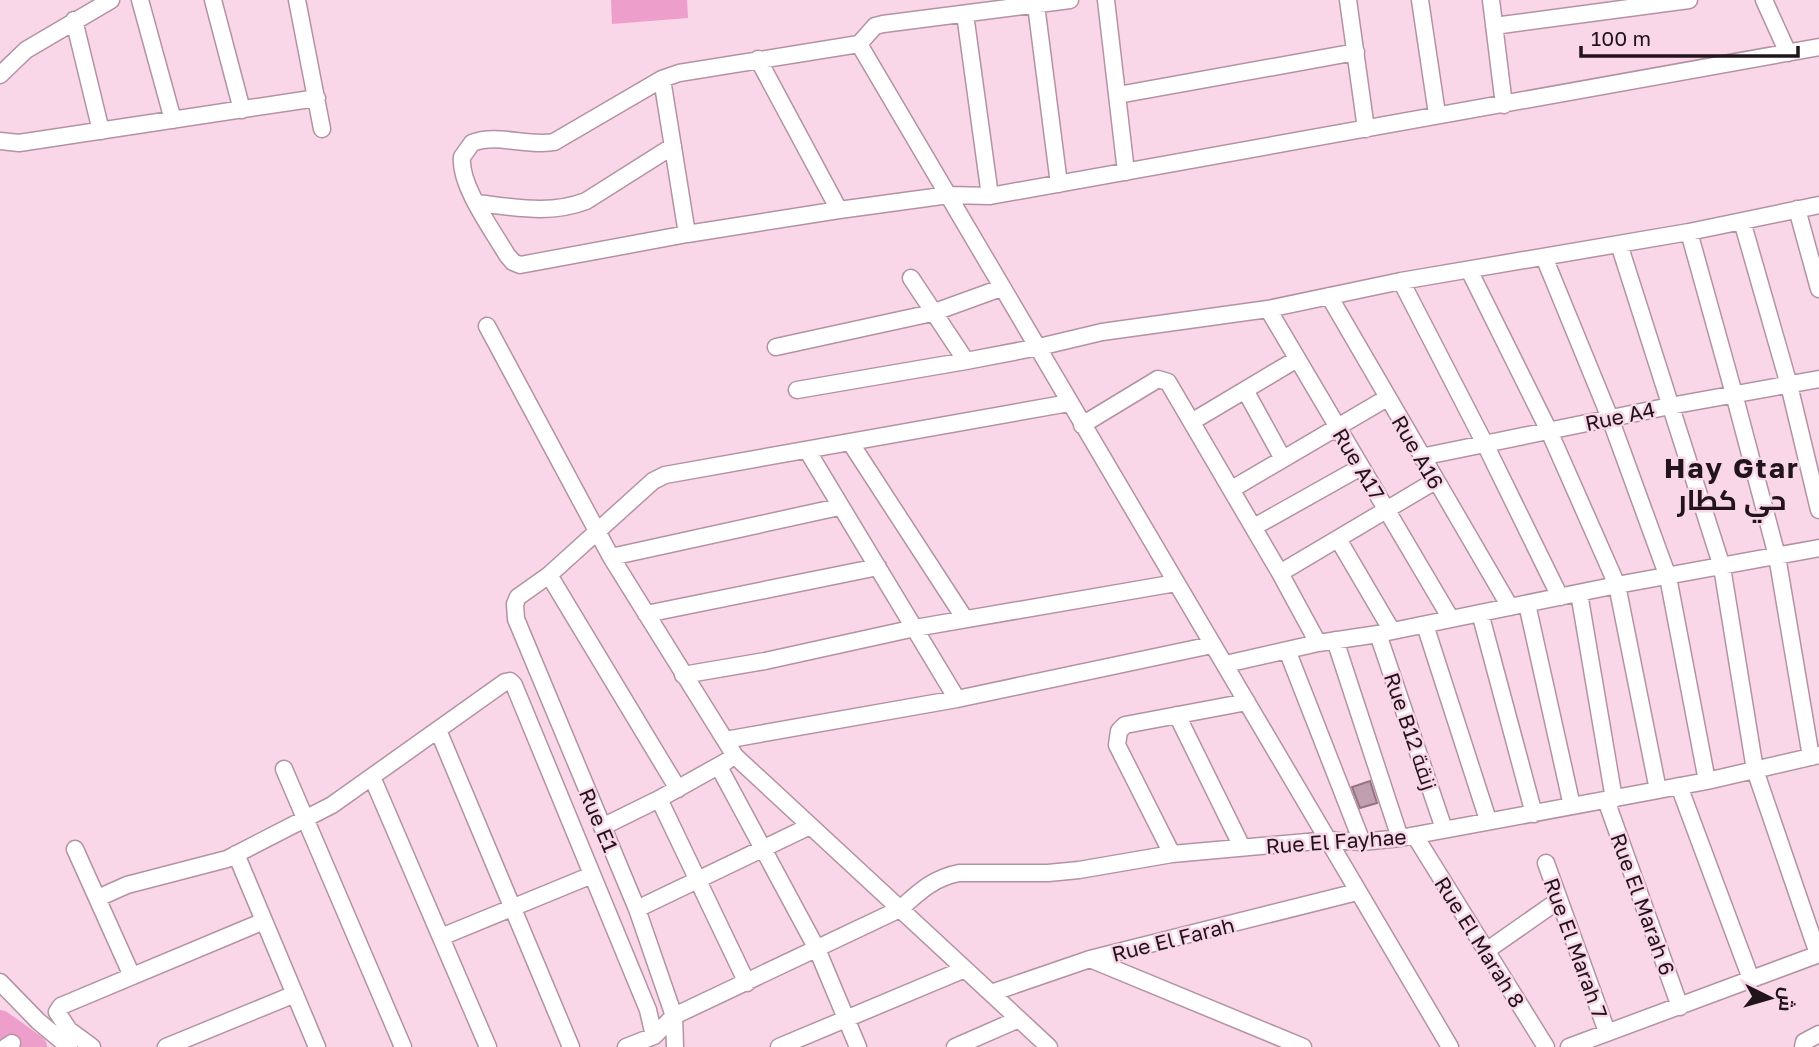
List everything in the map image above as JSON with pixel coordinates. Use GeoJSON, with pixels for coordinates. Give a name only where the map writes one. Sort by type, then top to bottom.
{"type":"FeatureCollection","features":[{"type":"Feature","properties":{"kind":"street"},"geometry":{"type":"LineString","coordinates":[[0,75],[26,50],[111,0]]}},
{"type":"Feature","properties":{"kind":"street"},"geometry":{"type":"LineString","coordinates":[[140,0],[173,120]]}},
{"type":"Feature","properties":{"kind":"street"},"geometry":{"type":"LineString","coordinates":[[213,0],[242,110]]}},
{"type":"Feature","properties":{"kind":"street"},"geometry":{"type":"LineString","coordinates":[[297,0],[322,129]]}},
{"type":"Feature","properties":{"kind":"street"},"geometry":{"type":"LineString","coordinates":[[1070,0],[875,26],[859,44],[697,68],[662,79],[554,142],[537,144],[487,140],[472,143],[466,150],[461,165],[476,203],[507,255],[520,265],[687,234],[839,210],[949,195],[990,195],[1059,184],[1819,47]]}},
{"type":"Feature","properties":{"kind":"street"},"geometry":{"type":"LineString","coordinates":[[1105,0],[1126,172]]}},
{"type":"Feature","properties":{"kind":"street"},"geometry":{"type":"LineString","coordinates":[[1348,0],[1366,128]]}},
{"type":"Feature","properties":{"kind":"street"},"geometry":{"type":"LineString","coordinates":[[1420,0],[1437,114]]}},
{"type":"Feature","properties":{"kind":"street"},"geometry":{"type":"LineString","coordinates":[[1491,0],[1504,105]]}},
{"type":"Feature","properties":{"kind":"street"},"geometry":{"type":"LineString","coordinates":[[1494,26],[1689,0]]}},
{"type":"Feature","properties":{"kind":"street"},"geometry":{"type":"LineString","coordinates":[[1764,0],[1788,53]]}},
{"type":"Feature","properties":{"kind":"street"},"geometry":{"type":"LineString","coordinates":[[1036,5],[1059,184]]}},
{"type":"Feature","properties":{"kind":"street"},"geometry":{"type":"LineString","coordinates":[[965,14],[990,195]]}},
{"type":"Feature","properties":{"kind":"street"},"geometry":{"type":"LineString","coordinates":[[74,20],[101,131]]}},
{"type":"Feature","properties":{"kind":"street"},"geometry":{"type":"LineString","coordinates":[[859,44],[1450,1047]]}},
{"type":"Feature","properties":{"kind":"street"},"geometry":{"type":"LineString","coordinates":[[1118,94],[1356,52]]}},
{"type":"Feature","properties":{"kind":"street"},"geometry":{"type":"LineString","coordinates":[[758,59],[839,210]]}},
{"type":"Feature","properties":{"kind":"street"},"geometry":{"type":"LineString","coordinates":[[662,79],[687,234]]}},
{"type":"Feature","properties":{"kind":"street"},"geometry":{"type":"LineString","coordinates":[[0,141],[19,143],[317,99]]}},
{"type":"Feature","properties":{"kind":"street"},"geometry":{"type":"LineString","coordinates":[[476,203],[549,211],[562,209],[586,201],[673,146]]}},
{"type":"Feature","properties":{"kind":"street"},"geometry":{"type":"LineString","coordinates":[[797,390],[1039,347],[1102,331],[1268,309],[1401,281],[1689,232],[1819,205]]}},
{"type":"Feature","properties":{"kind":"street"},"geometry":{"type":"LineString","coordinates":[[1797,209],[1819,289]]}},
{"type":"Feature","properties":{"kind":"street"},"geometry":{"type":"LineString","coordinates":[[1742,221],[1789,385],[1819,510]]}},
{"type":"Feature","properties":{"kind":"street"},"geometry":{"type":"LineString","coordinates":[[1689,232],[1776,556],[1815,756]]}},
{"type":"Feature","properties":{"kind":"street"},"geometry":{"type":"LineString","coordinates":[[1569,1047],[1819,954],[1755,770],[1722,567],[1619,244]]}},
{"type":"Feature","properties":{"kind":"street"},"geometry":{"type":"LineString","coordinates":[[1544,257],[1610,418],[1668,577],[1707,781]]}},
{"type":"Feature","properties":{"kind":"street"},"geometry":{"type":"LineString","coordinates":[[1469,270],[1549,430],[1617,585],[1658,790]]}},
{"type":"Feature","properties":{"kind":"street"},"geometry":{"type":"LineString","coordinates":[[911,278],[966,361]]}},
{"type":"Feature","properties":{"kind":"street"},"geometry":{"type":"LineString","coordinates":[[1401,281],[1560,597]]}},
{"type":"Feature","properties":{"kind":"street"},"geometry":{"type":"LineString","coordinates":[[776,347],[932,313],[1001,288]]}},
{"type":"Feature","properties":{"kind":"street","name":"Rue A16"},"geometry":{"type":"LineString","coordinates":[[1329,296],[1510,607]]}},
{"type":"Feature","properties":{"kind":"street","name":"Rue A17"},"geometry":{"type":"LineString","coordinates":[[1268,309],[1451,619]]}},
{"type":"Feature","properties":{"kind":"street"},"geometry":{"type":"LineString","coordinates":[[487,326],[611,557],[735,756],[1049,1047]]}},
{"type":"Feature","properties":{"kind":"street"},"geometry":{"type":"LineString","coordinates":[[1193,421],[1297,359]]}},
{"type":"Feature","properties":{"kind":"street","name":"Rue El Marah 8"},"geometry":{"type":"LineString","coordinates":[[1082,425],[1158,379],[1168,382],[1280,573],[1326,642],[1407,837],[1486,951],[1546,1047]]}},
{"type":"Feature","properties":{"kind":"street","name":"Rue A4"},"geometry":{"type":"LineString","coordinates":[[1421,457],[1670,405],[1819,379]]}},
{"type":"Feature","properties":{"kind":"street"},"geometry":{"type":"LineString","coordinates":[[1245,390],[1283,459]]}},
{"type":"Feature","properties":{"kind":"street"},"geometry":{"type":"LineString","coordinates":[[1232,489],[1387,398]]}},
{"type":"Feature","properties":{"kind":"street"},"geometry":{"type":"LineString","coordinates":[[678,789],[549,575],[653,481],[666,475],[1069,403]]}},
{"type":"Feature","properties":{"kind":"street"},"geometry":{"type":"LineString","coordinates":[[850,442],[965,619]]}},
{"type":"Feature","properties":{"kind":"street"},"geometry":{"type":"LineString","coordinates":[[807,450],[957,699]]}},
{"type":"Feature","properties":{"kind":"street"},"geometry":{"type":"LineString","coordinates":[[1254,527],[1361,467]]}},
{"type":"Feature","properties":{"kind":"street"},"geometry":{"type":"LineString","coordinates":[[1280,573],[1435,481]]}},
{"type":"Feature","properties":{"kind":"street"},"geometry":{"type":"LineString","coordinates":[[611,557],[839,507]]}},
{"type":"Feature","properties":{"kind":"street","name":"Rue B12 زنقة"},"geometry":{"type":"LineString","coordinates":[[1338,539],[1385,633],[1444,829]]}},
{"type":"Feature","properties":{"kind":"street"},"geometry":{"type":"LineString","coordinates":[[1226,664],[1617,585],[1819,548]]}},
{"type":"Feature","properties":{"kind":"street"},"geometry":{"type":"LineString","coordinates":[[646,614],[878,568]]}},
{"type":"Feature","properties":{"kind":"street","name":"Rue E1"},"geometry":{"type":"LineString","coordinates":[[549,575],[518,597],[515,604],[516,619],[637,909],[674,1016],[675,1047]]}},
{"type":"Feature","properties":{"kind":"street"},"geometry":{"type":"LineString","coordinates":[[683,675],[915,628],[1175,583]]}},
{"type":"Feature","properties":{"kind":"street","name":"Rue El Marah 6"},"geometry":{"type":"LineString","coordinates":[[1579,593],[1610,799],[1680,1007]]}},
{"type":"Feature","properties":{"kind":"street"},"geometry":{"type":"LineString","coordinates":[[1527,604],[1572,806]]}},
{"type":"Feature","properties":{"kind":"street"},"geometry":{"type":"LineString","coordinates":[[1480,613],[1534,814]]}},
{"type":"Feature","properties":{"kind":"street"},"geometry":{"type":"LineString","coordinates":[[1425,625],[1488,820]]}},
{"type":"Feature","properties":{"kind":"street"},"geometry":{"type":"LineString","coordinates":[[725,740],[957,699],[1212,645]]}},
{"type":"Feature","properties":{"kind":"street"},"geometry":{"type":"LineString","coordinates":[[1287,650],[1362,842]]}},
{"type":"Feature","properties":{"kind":"street"},"geometry":{"type":"LineString","coordinates":[[98,898],[127,885],[218,862],[332,805],[510,681],[514,685],[648,1010],[654,1036]]}},
{"type":"Feature","properties":{"kind":"street"},"geometry":{"type":"LineString","coordinates":[[1172,854],[1117,745],[1119,730],[1125,725],[1247,702]]}},
{"type":"Feature","properties":{"kind":"street"},"geometry":{"type":"LineString","coordinates":[[1177,715],[1242,847]]}},
{"type":"Feature","properties":{"kind":"street"},"geometry":{"type":"LineString","coordinates":[[438,730],[571,1047]]}},
{"type":"Feature","properties":{"kind":"street"},"geometry":{"type":"LineString","coordinates":[[602,827],[678,789],[735,756]]}},
{"type":"Feature","properties":{"kind":"street","name":"Rue El Fayhae"},"geometry":{"type":"LineString","coordinates":[[674,1016],[900,909],[928,884],[945,876],[959,873],[1069,871],[1172,854],[1329,840],[1362,842],[1407,837],[1707,781],[1815,756]]}},
{"type":"Feature","properties":{"kind":"street"},"geometry":{"type":"LineString","coordinates":[[719,767],[817,949],[859,1047]]}},
{"type":"Feature","properties":{"kind":"street"},"geometry":{"type":"LineString","coordinates":[[284,769],[403,1047]]}},
{"type":"Feature","properties":{"kind":"street"},"geometry":{"type":"LineString","coordinates":[[372,777],[488,1047]]}},
{"type":"Feature","properties":{"kind":"street"},"geometry":{"type":"LineString","coordinates":[[1679,786],[1751,979]]}},
{"type":"Feature","properties":{"kind":"street"},"geometry":{"type":"LineString","coordinates":[[659,799],[747,983]]}},
{"type":"Feature","properties":{"kind":"street"},"geometry":{"type":"LineString","coordinates":[[637,909],[810,826]]}},
{"type":"Feature","properties":{"kind":"street"},"geometry":{"type":"LineString","coordinates":[[75,849],[132,976]]}},
{"type":"Feature","properties":{"kind":"street"},"geometry":{"type":"LineString","coordinates":[[236,854],[317,1047]]}},
{"type":"Feature","properties":{"kind":"street","name":"Rue El Marah 7"},"geometry":{"type":"LineString","coordinates":[[1546,863],[1607,1032]]}},
{"type":"Feature","properties":{"kind":"street"},"geometry":{"type":"LineString","coordinates":[[441,937],[592,875]]}},
{"type":"Feature","properties":{"kind":"street","name":"Rue El Farah"},"geometry":{"type":"LineString","coordinates":[[991,993],[1090,959],[1357,892]]}},
{"type":"Feature","properties":{"kind":"street"},"geometry":{"type":"LineString","coordinates":[[1486,951],[1559,900]]}},
{"type":"Feature","properties":{"kind":"street"},"geometry":{"type":"LineString","coordinates":[[38,1021],[57,1012],[61,1006],[264,921]]}},
{"type":"Feature","properties":{"kind":"street"},"geometry":{"type":"LineString","coordinates":[[1090,959],[1303,1047]]}},
{"type":"Feature","properties":{"kind":"street"},"geometry":{"type":"LineString","coordinates":[[779,1047],[965,969]]}},
{"type":"Feature","properties":{"kind":"street"},"geometry":{"type":"LineString","coordinates":[[0,982],[38,1021],[69,1047]]}},
{"type":"Feature","properties":{"kind":"street"},"geometry":{"type":"LineString","coordinates":[[166,1047],[295,994]]}},
{"type":"Feature","properties":{"kind":"street"},"geometry":{"type":"LineString","coordinates":[[57,1012],[69,1030],[92,1047]]}},
{"type":"Feature","properties":{"kind":"street"},"geometry":{"type":"LineString","coordinates":[[626,1047],[654,1036],[674,1016]]}},
{"type":"Feature","properties":{"kind":"street"},"geometry":{"type":"LineString","coordinates":[[955,1047],[990,1040],[1019,1019]]}},
{"type":"Feature","properties":{"kind":"street"},"geometry":{"type":"LineString","coordinates":[[1804,1047],[1804,1042],[1819,1034]]}},
{"type":"Feature","properties":{"kind":"shaded area"},"geometry":{"type":"Polygon","coordinates":[[[611,0],[687,0],[688,18],[612,24],[611,0]]]}},
{"type":"Feature","properties":{"kind":"building"},"geometry":{"type":"Polygon","coordinates":[[[1370,781],[1377,803],[1360,808],[1352,787],[1370,781]]]}},
{"type":"Feature","properties":{"kind":"waterway"},"geometry":{"type":"LineString","coordinates":[[0,1023],[34,1047]]}},
{"type":"Feature","properties":{"kind":"district","name":"Hay Gtar حي كطار"},"geometry":{"type":"Point","coordinates":[1732,483]}}]}
